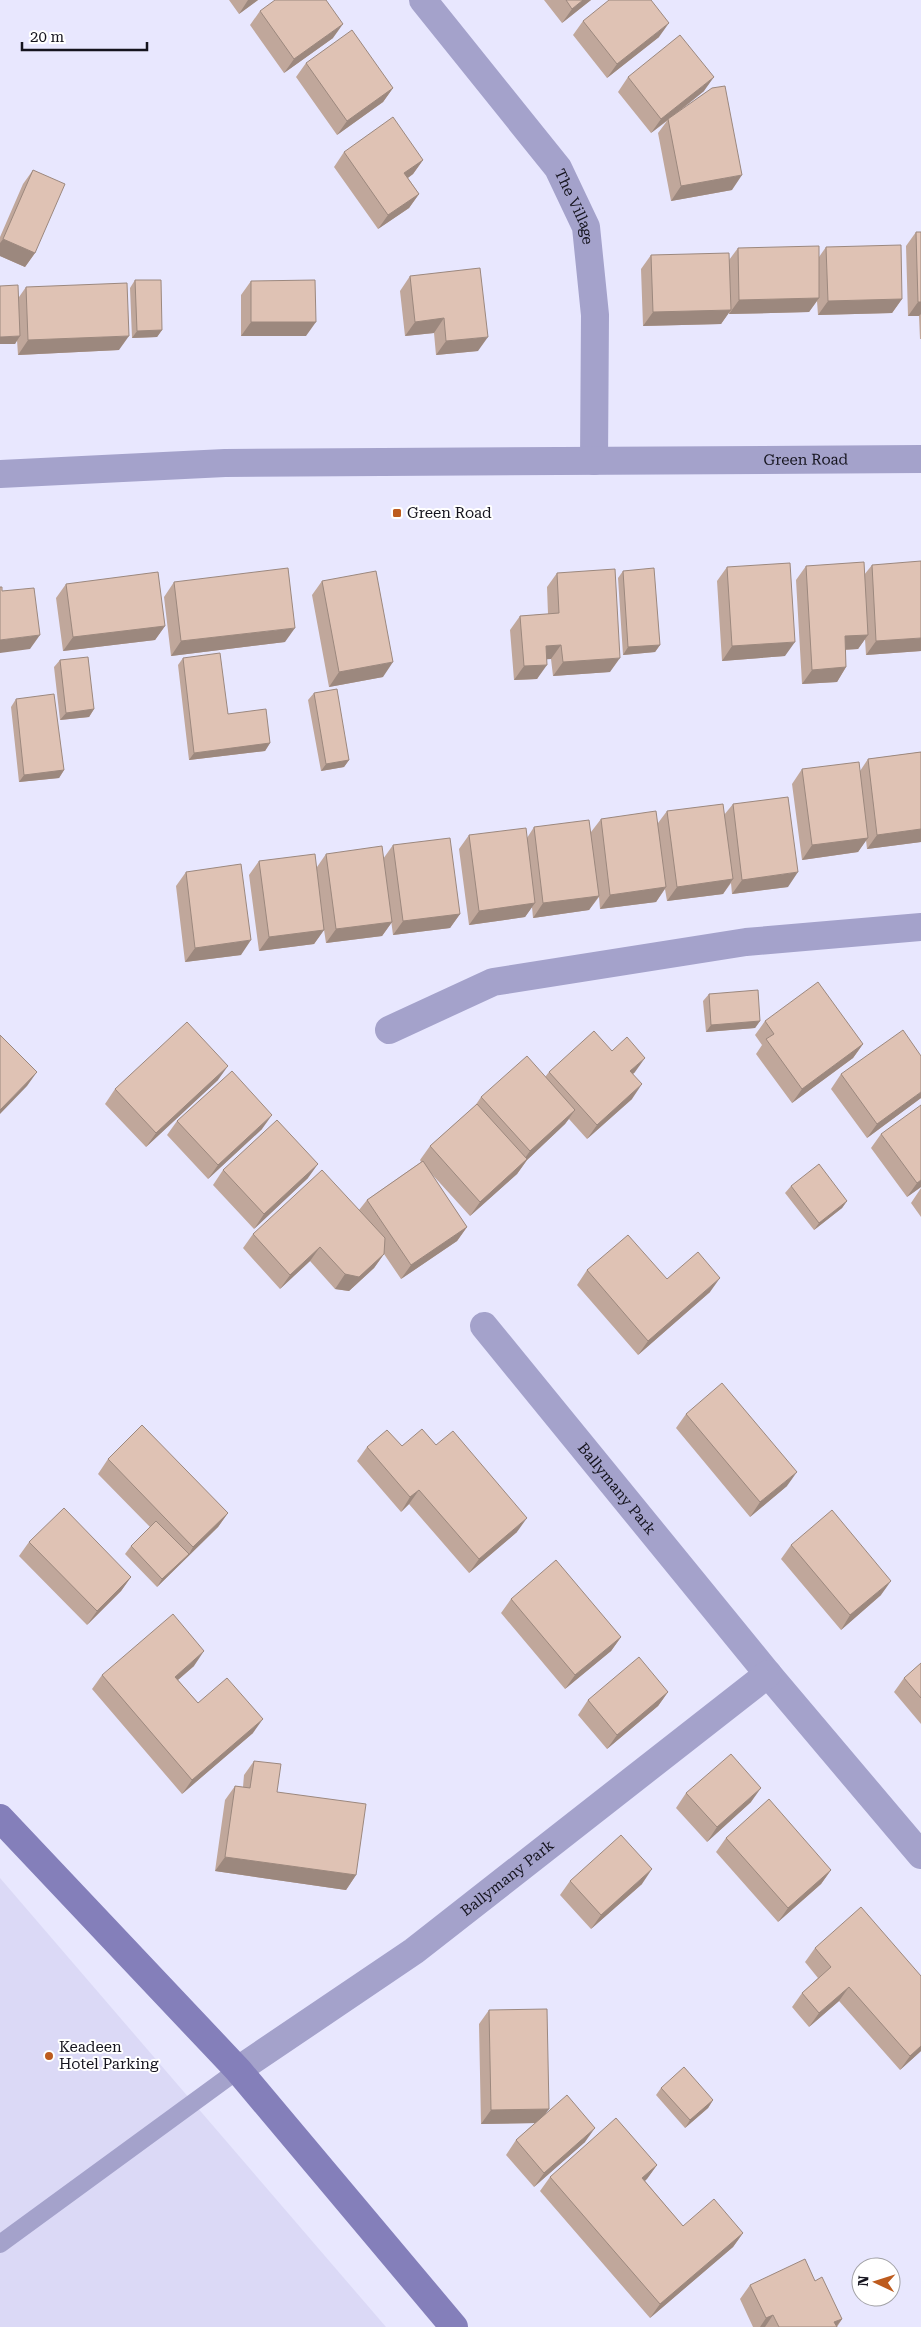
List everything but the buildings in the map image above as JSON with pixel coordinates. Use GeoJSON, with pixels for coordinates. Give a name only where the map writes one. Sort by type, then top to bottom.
{"type":"FeatureCollection","features":[{"type":"Feature","properties":{"kind":"main road"},"geometry":{"type":"LineString","coordinates":[[0,1818],[238,2070],[454,2327]]}},
{"type":"Feature","properties":{"kind":"street","name":"The Village"},"geometry":{"type":"LineString","coordinates":[[423,0],[558,168],[586,227],[595,315],[594,461]]}},
{"type":"Feature","properties":{"kind":"street","name":"Green Road"},"geometry":{"type":"LineString","coordinates":[[0,474],[225,463],[921,459]]}},
{"type":"Feature","properties":{"kind":"street"},"geometry":{"type":"LineString","coordinates":[[389,1030],[493,982],[746,942],[921,927]]}},
{"type":"Feature","properties":{"kind":"street","name":"Ballymany Park"},"geometry":{"type":"LineString","coordinates":[[484,1326],[768,1674],[921,1856]]}},
{"type":"Feature","properties":{"kind":"street","name":"Ballymany Park"},"geometry":{"type":"LineString","coordinates":[[238,2070],[414,1951],[768,1674]]}},
{"type":"Feature","properties":{"kind":"lane"},"geometry":{"type":"LineString","coordinates":[[0,2244],[238,2070]]}},
{"type":"Feature","properties":{"kind":"shaded area"},"geometry":{"type":"Polygon","coordinates":[[[0,1878],[386,2327],[0,2327],[0,1878]]]}},
{"type":"Feature","properties":{"kind":"place","name":"Green Road"},"geometry":{"type":"Point","coordinates":[397,513]}},
{"type":"Feature","properties":{"kind":"place","name":"Keadeen Hotel Parking"},"geometry":{"type":"Point","coordinates":[49,2056]}}]}
